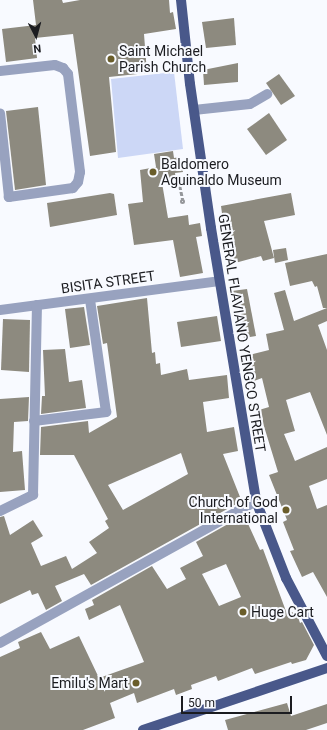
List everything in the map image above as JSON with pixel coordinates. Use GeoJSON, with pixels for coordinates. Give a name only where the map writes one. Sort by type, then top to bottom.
{"type":"FeatureCollection","features":[{"type":"Feature","properties":{"kind":"main road","name":"GENERAL FLAVIANO YENGCO STREET"},"geometry":{"type":"LineString","coordinates":[[181,0],[194,110],[219,280],[256,501],[286,578],[327,656]]}},
{"type":"Feature","properties":{"kind":"main road"},"geometry":{"type":"LineString","coordinates":[[143,730],[327,668]]}},
{"type":"Feature","properties":{"kind":"street"},"geometry":{"type":"LineString","coordinates":[[0,71],[55,65],[63,68],[68,74],[80,172],[78,182],[73,188],[9,197],[0,113]]}},
{"type":"Feature","properties":{"kind":"street"},"geometry":{"type":"LineString","coordinates":[[194,110],[250,104],[267,94]]}},
{"type":"Feature","properties":{"kind":"street","name":"BISITA STREET"},"geometry":{"type":"LineString","coordinates":[[0,310],[90,300],[219,280]]}},
{"type":"Feature","properties":{"kind":"street"},"geometry":{"type":"LineString","coordinates":[[34,421],[106,412],[90,300]]}},
{"type":"Feature","properties":{"kind":"street"},"geometry":{"type":"LineString","coordinates":[[0,511],[32,495],[37,305]]}},
{"type":"Feature","properties":{"kind":"street"},"geometry":{"type":"LineString","coordinates":[[1,641],[256,501]]}},
{"type":"Feature","properties":{"kind":"path"},"geometry":{"type":"LineString","coordinates":[[180,186],[182,200]]}},
{"type":"Feature","properties":{"kind":"shaded area"},"geometry":{"type":"Polygon","coordinates":[[[174,72],[183,149],[118,158],[111,79],[174,72]]]}},
{"type":"Feature","properties":{"kind":"building"},"geometry":{"type":"Polygon","coordinates":[[[33,0],[62,0],[63,3],[80,0],[169,0],[170,13],[173,12],[176,29],[144,34],[147,73],[109,77],[116,152],[90,156],[73,34],[35,38],[37,58],[6,62],[2,29],[36,25],[33,0]]]}},
{"type":"Feature","properties":{"kind":"building"},"geometry":{"type":"Polygon","coordinates":[[[234,18],[236,45],[206,48],[202,22],[234,18]]]}},
{"type":"Feature","properties":{"kind":"building"},"geometry":{"type":"Polygon","coordinates":[[[238,63],[238,82],[204,85],[203,70],[238,63]]]}},
{"type":"Feature","properties":{"kind":"building"},"geometry":{"type":"Polygon","coordinates":[[[279,74],[295,96],[281,105],[266,83],[279,74]]]}},
{"type":"Feature","properties":{"kind":"building"},"geometry":{"type":"Polygon","coordinates":[[[38,107],[46,185],[15,190],[6,111],[38,107]]]}},
{"type":"Feature","properties":{"kind":"building"},"geometry":{"type":"Polygon","coordinates":[[[269,113],[287,140],[266,155],[247,129],[269,113]]]}},
{"type":"Feature","properties":{"kind":"building"},"geometry":{"type":"Polygon","coordinates":[[[173,151],[174,158],[180,157],[183,172],[175,173],[176,180],[162,183],[168,218],[188,215],[189,225],[200,223],[202,236],[196,237],[203,273],[180,277],[173,240],[134,245],[128,204],[143,202],[140,170],[156,167],[154,154],[173,151]]]}},
{"type":"Feature","properties":{"kind":"building"},"geometry":{"type":"Polygon","coordinates":[[[110,193],[114,194],[117,215],[50,227],[47,203],[110,193]]]}},
{"type":"Feature","properties":{"kind":"building"},"geometry":{"type":"Polygon","coordinates":[[[291,193],[295,215],[264,221],[274,258],[263,261],[261,256],[235,263],[224,228],[221,206],[291,193]]]}},
{"type":"Feature","properties":{"kind":"building"},"geometry":{"type":"Polygon","coordinates":[[[286,248],[288,260],[275,263],[273,250],[286,248]]]}},
{"type":"Feature","properties":{"kind":"building"},"geometry":{"type":"Polygon","coordinates":[[[327,254],[327,308],[323,308],[317,286],[315,287],[312,281],[290,286],[285,263],[327,254]]]}},
{"type":"Feature","properties":{"kind":"building"},"geometry":{"type":"Polygon","coordinates":[[[247,289],[256,336],[244,338],[232,291],[247,289]]]}},
{"type":"Feature","properties":{"kind":"building"},"geometry":{"type":"Polygon","coordinates":[[[285,290],[294,321],[327,308],[327,321],[318,325],[327,350],[327,435],[310,392],[286,400],[295,431],[284,434],[295,461],[327,447],[327,479],[309,486],[317,509],[327,505],[327,597],[313,572],[302,577],[290,551],[294,550],[283,522],[287,520],[269,475],[278,472],[259,410],[269,407],[262,378],[254,381],[245,356],[269,350],[266,334],[284,330],[274,293],[285,290]]]}},
{"type":"Feature","properties":{"kind":"building"},"geometry":{"type":"Polygon","coordinates":[[[147,298],[152,353],[155,352],[156,364],[160,363],[161,375],[187,369],[189,380],[227,375],[229,398],[203,402],[207,432],[234,427],[238,451],[223,454],[240,497],[236,498],[238,503],[91,585],[84,574],[55,586],[62,601],[46,610],[38,593],[32,595],[30,590],[0,604],[0,517],[4,516],[10,535],[33,520],[43,536],[31,543],[41,566],[66,556],[72,569],[97,553],[89,542],[109,528],[105,521],[108,519],[74,455],[40,455],[41,427],[88,421],[89,433],[117,417],[107,343],[103,344],[97,306],[147,298]],[[181,453],[108,485],[123,510],[188,474],[181,453]]]}},
{"type":"Feature","properties":{"kind":"building"},"geometry":{"type":"Polygon","coordinates":[[[84,307],[90,345],[70,348],[65,309],[84,307]]]}},
{"type":"Feature","properties":{"kind":"building"},"geometry":{"type":"Polygon","coordinates":[[[217,316],[221,341],[181,347],[177,322],[217,316]]]}},
{"type":"Feature","properties":{"kind":"building"},"geometry":{"type":"Polygon","coordinates":[[[3,319],[30,320],[29,372],[1,370],[3,319]]]}},
{"type":"Feature","properties":{"kind":"building"},"geometry":{"type":"Polygon","coordinates":[[[65,349],[69,382],[82,380],[86,408],[41,414],[42,396],[45,396],[43,350],[65,349]]]}},
{"type":"Feature","properties":{"kind":"building"},"geometry":{"type":"Polygon","coordinates":[[[29,397],[28,421],[14,422],[13,452],[22,451],[25,490],[0,492],[0,399],[29,397]]]}},
{"type":"Feature","properties":{"kind":"building"},"geometry":{"type":"Polygon","coordinates":[[[244,515],[260,550],[263,549],[287,614],[296,611],[300,623],[302,622],[314,645],[306,660],[292,664],[291,662],[255,674],[252,668],[218,681],[216,676],[191,685],[192,689],[176,695],[174,689],[137,703],[134,693],[110,703],[115,718],[83,730],[0,730],[0,657],[20,648],[18,642],[41,632],[50,649],[79,636],[99,678],[144,662],[120,605],[89,620],[85,609],[94,605],[92,600],[152,566],[167,589],[186,579],[180,568],[203,556],[196,542],[244,515]],[[226,564],[202,574],[219,606],[241,597],[226,564]]]}},
{"type":"Feature","properties":{"kind":"building"},"geometry":{"type":"Polygon","coordinates":[[[287,703],[291,716],[327,704],[327,723],[306,730],[228,730],[225,720],[287,703]]]}},
{"type":"Feature","properties":{"kind":"place","name":"Saint Michael Parish Church"},"geometry":{"type":"Point","coordinates":[111,59]}},
{"type":"Feature","properties":{"kind":"place","name":"Baldomero Aguinaldo Museum"},"geometry":{"type":"Point","coordinates":[153,172]}},
{"type":"Feature","properties":{"kind":"place","name":"Church of God International"},"geometry":{"type":"Point","coordinates":[286,510]}},
{"type":"Feature","properties":{"kind":"place","name":"Huge Cart"},"geometry":{"type":"Point","coordinates":[243,612]}},
{"type":"Feature","properties":{"kind":"place","name":"Emilu's Mart"},"geometry":{"type":"Point","coordinates":[136,683]}}]}
